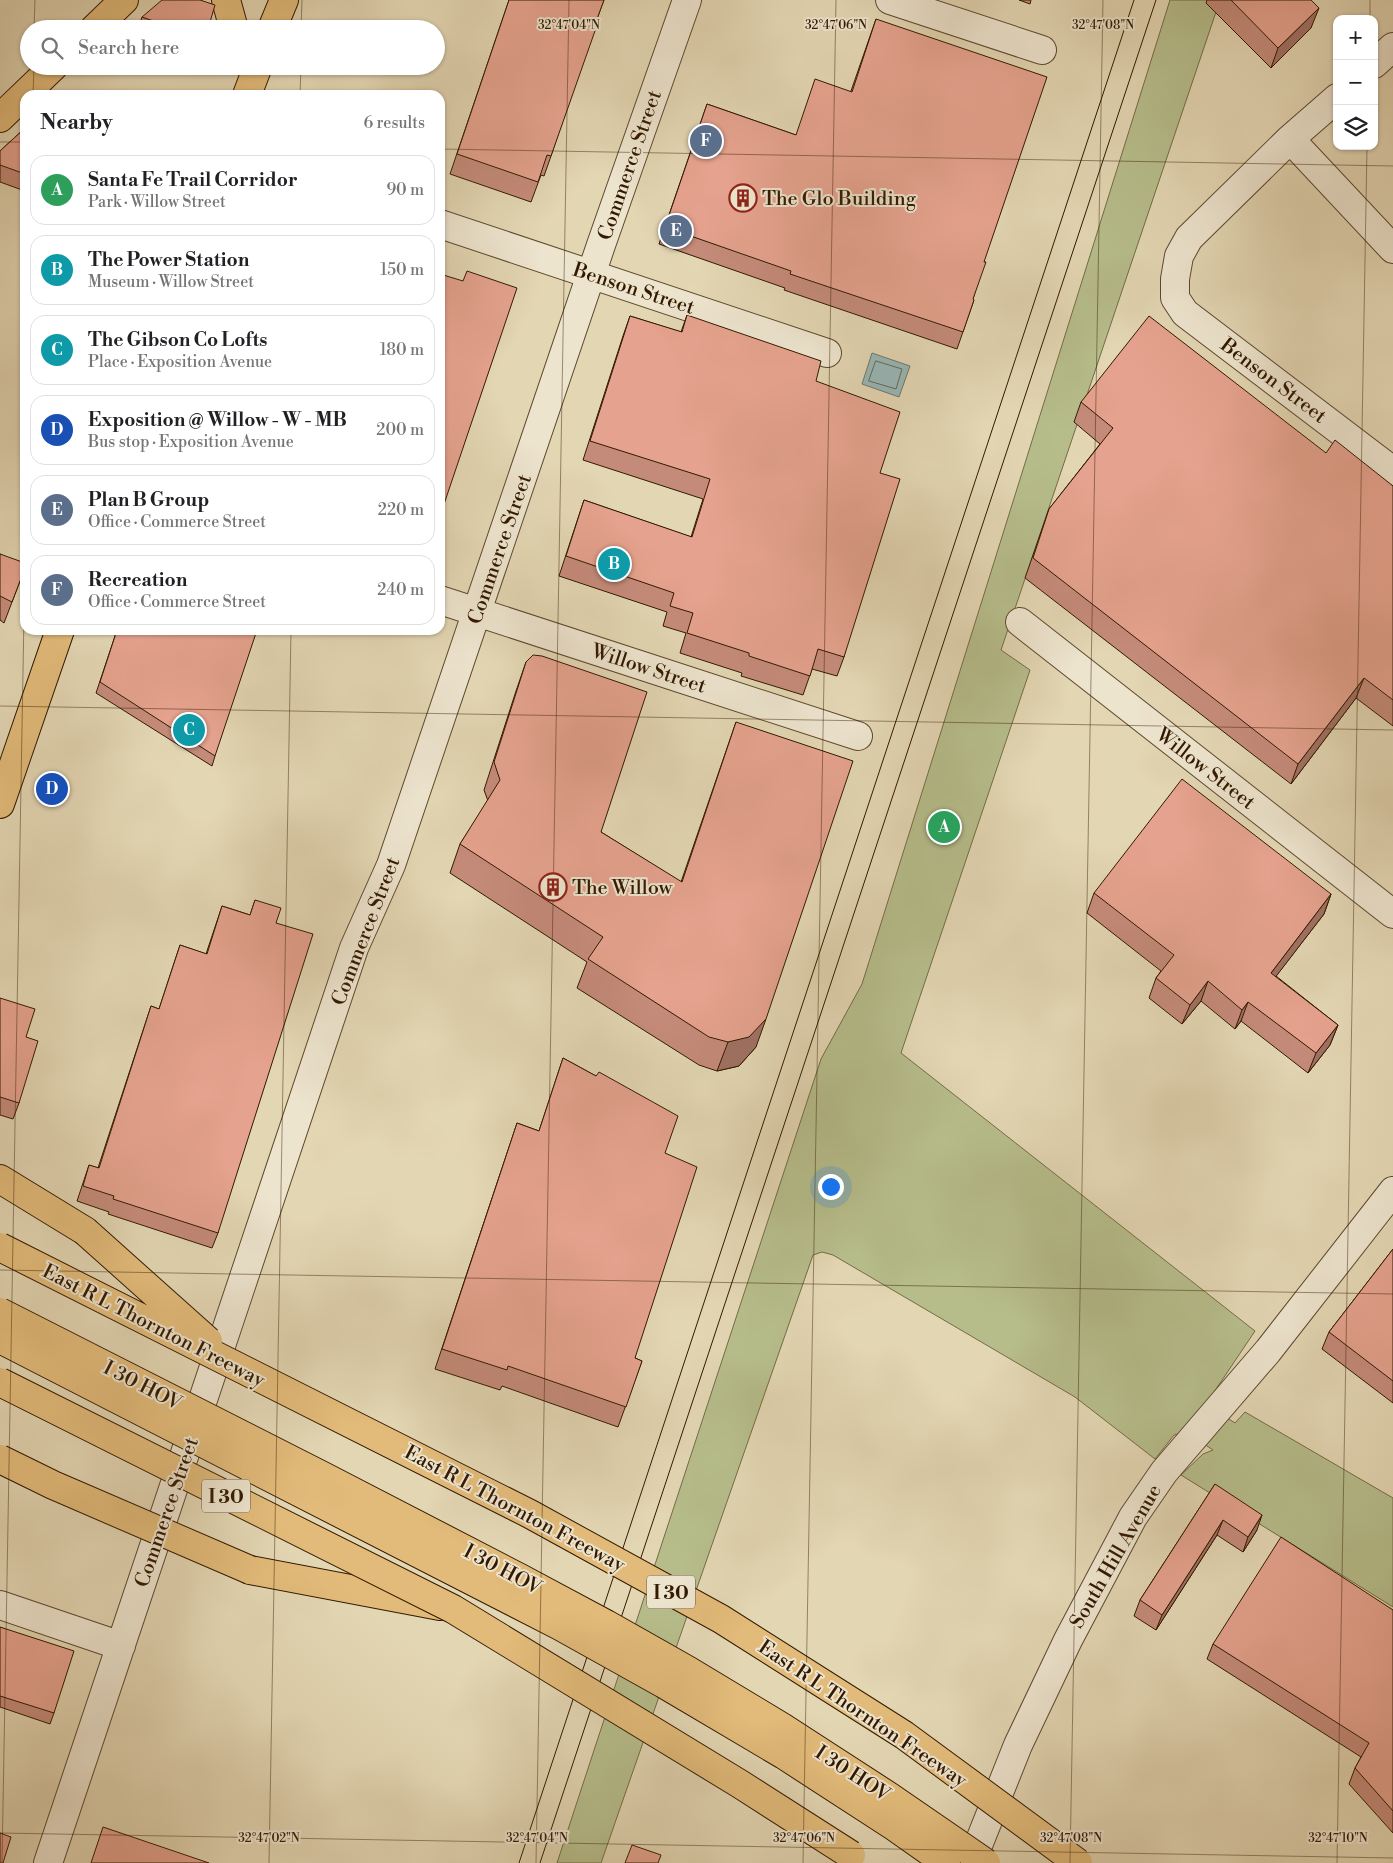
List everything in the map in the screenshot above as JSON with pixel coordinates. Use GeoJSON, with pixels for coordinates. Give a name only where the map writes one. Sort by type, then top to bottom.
{"type":"FeatureCollection","features":[{"type":"Feature","properties":{"kind":"main road"},"geometry":{"type":"LineString","coordinates":[[103,20],[124,0]]}},
{"type":"Feature","properties":{"kind":"main road"},"geometry":{"type":"LineString","coordinates":[[226,0],[232,20]]}},
{"type":"Feature","properties":{"kind":"main road"},"geometry":{"type":"LineString","coordinates":[[276,20],[284,0]]}},
{"type":"Feature","properties":{"kind":"main road"},"geometry":{"type":"LineString","coordinates":[[29,90],[45,75]]}},
{"type":"Feature","properties":{"kind":"main road"},"geometry":{"type":"LineString","coordinates":[[237,75],[238,90]]}},
{"type":"Feature","properties":{"kind":"main road"},"geometry":{"type":"LineString","coordinates":[[249,90],[255,75]]}},
{"type":"Feature","properties":{"kind":"main road"},"geometry":{"type":"LineString","coordinates":[[0,118],[20,99]]}},
{"type":"Feature","properties":{"kind":"main road"},"geometry":{"type":"LineString","coordinates":[[0,804],[58,635]]}},
{"type":"Feature","properties":{"kind":"main road"},"geometry":{"type":"LineString","coordinates":[[0,1179],[85,1231],[237,1367]]}},
{"type":"Feature","properties":{"kind":"main road","name":"East R L Thornton Freeway"},"geometry":{"type":"LineString","coordinates":[[0,1247],[530,1514],[721,1619],[904,1735],[1078,1863]]}},
{"type":"Feature","properties":{"kind":"main road","name":"I 30 HOV"},"geometry":{"type":"LineString","coordinates":[[0,1312],[511,1573],[606,1624],[782,1727],[890,1797],[986,1863]]}},
{"type":"Feature","properties":{"kind":"main road","name":"I 30 HOV"},"geometry":{"type":"LineString","coordinates":[[0,1339],[586,1640],[784,1755],[946,1863]]}},
{"type":"Feature","properties":{"kind":"main road","name":"I 30"},"geometry":{"type":"LineString","coordinates":[[0,1382],[452,1609],[740,1784],[863,1863]]}},
{"type":"Feature","properties":{"kind":"main road"},"geometry":{"type":"LineString","coordinates":[[0,1459],[53,1485],[250,1570],[452,1609]]}},
{"type":"Feature","properties":{"kind":"street","name":"Commerce Street"},"geometry":{"type":"LineString","coordinates":[[48,1863],[354,948],[391,865],[687,0]]}},
{"type":"Feature","properties":{"kind":"street"},"geometry":{"type":"LineString","coordinates":[[890,0],[1042,50]]}},
{"type":"Feature","properties":{"kind":"street"},"geometry":{"type":"LineString","coordinates":[[1378,61],[1393,48]]}},
{"type":"Feature","properties":{"kind":"street","name":"Benson Street"},"geometry":{"type":"LineString","coordinates":[[1333,102],[1290,140],[1189,238],[1179,256],[1175,279],[1175,298],[1185,313],[1393,471]]}},
{"type":"Feature","properties":{"kind":"street"},"geometry":{"type":"LineString","coordinates":[[1290,140],[1393,249]]}},
{"type":"Feature","properties":{"kind":"street","name":"Benson Street"},"geometry":{"type":"LineString","coordinates":[[445,226],[827,353]]}},
{"type":"Feature","properties":{"kind":"street","name":"Willow Street"},"geometry":{"type":"LineString","coordinates":[[445,602],[858,736]]}},
{"type":"Feature","properties":{"kind":"street","name":"Willow Street"},"geometry":{"type":"LineString","coordinates":[[1020,622],[1393,914]]}},
{"type":"Feature","properties":{"kind":"street","name":"South Hill Avenue"},"geometry":{"type":"LineString","coordinates":[[971,1863],[1031,1719],[1068,1640],[1133,1517],[1164,1472],[1268,1351],[1393,1191]]}},
{"type":"Feature","properties":{"kind":"street"},"geometry":{"type":"LineString","coordinates":[[0,1604],[121,1646]]}},
{"type":"Feature","properties":{"kind":"green space"},"geometry":{"type":"Polygon","coordinates":[[[1170,0],[1220,0],[1001,650],[1030,670],[901,1053],[1255,1331],[1206,1404],[1235,1423],[1245,1412],[1393,1498],[1393,1607],[1181,1475],[1203,1454],[1213,1450],[1186,1432],[1174,1435],[1155,1459],[1075,1397],[833,1255],[822,1252],[813,1255],[601,1863],[557,1863],[821,1059],[862,984],[1170,0]]]}},
{"type":"Feature","properties":{"kind":"water"},"geometry":{"type":"Polygon","coordinates":[[[872,353],[910,366],[899,397],[862,384],[872,353]]]}},
{"type":"Feature","properties":{"kind":"building"},"geometry":{"type":"Polygon","coordinates":[[[162,0],[200,0],[215,5],[211,20],[150,20],[142,17],[162,0]]]}},
{"type":"Feature","properties":{"kind":"building"},"geometry":{"type":"Polygon","coordinates":[[[509,0],[604,0],[551,156],[547,155],[538,182],[457,154],[509,0]]]}},
{"type":"Feature","properties":{"kind":"building"},"geometry":{"type":"Polygon","coordinates":[[[1231,0],[1311,0],[1319,8],[1278,48],[1231,0]]]}},
{"type":"Feature","properties":{"kind":"building"},"geometry":{"type":"Polygon","coordinates":[[[876,19],[1047,77],[984,262],[986,262],[963,332],[790,274],[791,271],[665,227],[707,104],[796,135],[815,79],[852,92],[876,19]]]}},
{"type":"Feature","properties":{"kind":"building"},"geometry":{"type":"Polygon","coordinates":[[[20,133],[20,172],[0,165],[0,151],[20,133]]]}},
{"type":"Feature","properties":{"kind":"building"},"geometry":{"type":"Polygon","coordinates":[[[467,271],[517,288],[445,501],[445,276],[463,281],[467,271]]]}},
{"type":"Feature","properties":{"kind":"building"},"geometry":{"type":"Polygon","coordinates":[[[687,315],[821,361],[816,381],[900,412],[880,473],[900,479],[844,657],[818,649],[810,676],[749,656],[749,653],[687,633],[693,613],[670,606],[674,593],[566,556],[584,500],[692,537],[710,479],[590,441],[630,316],[682,332],[687,315]]]}},
{"type":"Feature","properties":{"kind":"building"},"geometry":{"type":"Polygon","coordinates":[[[1149,316],[1326,453],[1335,440],[1393,486],[1393,700],[1364,678],[1298,764],[1033,558],[1049,509],[1113,428],[1081,402],[1149,316]]]}},
{"type":"Feature","properties":{"kind":"building"},"geometry":{"type":"Polygon","coordinates":[[[0,554],[20,561],[20,581],[12,602],[0,596],[0,554]]]}},
{"type":"Feature","properties":{"kind":"building"},"geometry":{"type":"Polygon","coordinates":[[[115,635],[255,635],[215,756],[100,682],[115,635]]]}},
{"type":"Feature","properties":{"kind":"building","name":"The Willow"},"geometry":{"type":"Polygon","coordinates":[[[533,655],[542,656],[647,692],[601,832],[682,882],[736,722],[853,761],[766,1019],[749,1037],[728,1042],[709,1037],[588,959],[603,937],[460,844],[500,780],[494,762],[526,662],[533,655]]]}},
{"type":"Feature","properties":{"kind":"building"},"geometry":{"type":"Polygon","coordinates":[[[1182,779],[1331,894],[1271,973],[1338,1025],[1316,1053],[1248,1002],[1242,1010],[1208,981],[1190,1005],[1156,978],[1174,955],[1094,893],[1182,779]]]}},
{"type":"Feature","properties":{"kind":"building"},"geometry":{"type":"Polygon","coordinates":[[[255,900],[281,908],[276,923],[313,934],[218,1233],[113,1199],[114,1196],[83,1186],[89,1165],[99,1168],[151,1006],[159,1009],[180,945],[207,954],[222,906],[250,915],[255,900]]]}},
{"type":"Feature","properties":{"kind":"building"},"geometry":{"type":"Polygon","coordinates":[[[0,998],[35,1009],[26,1037],[38,1041],[19,1103],[0,1097],[0,998]]]}},
{"type":"Feature","properties":{"kind":"building"},"geometry":{"type":"Polygon","coordinates":[[[563,1058],[596,1076],[599,1072],[678,1116],[665,1153],[697,1167],[635,1358],[642,1361],[626,1407],[508,1366],[507,1370],[442,1349],[517,1123],[539,1131],[563,1058]]]}},
{"type":"Feature","properties":{"kind":"building"},"geometry":{"type":"Polygon","coordinates":[[[1393,1249],[1393,1381],[1329,1332],[1393,1249]]]}},
{"type":"Feature","properties":{"kind":"building"},"geometry":{"type":"Polygon","coordinates":[[[1215,1484],[1262,1515],[1248,1537],[1223,1520],[1162,1615],[1140,1600],[1215,1484]]]}},
{"type":"Feature","properties":{"kind":"building"},"geometry":{"type":"Polygon","coordinates":[[[1281,1537],[1393,1610],[1393,1811],[1355,1768],[1369,1743],[1213,1644],[1281,1537]]]}},
{"type":"Feature","properties":{"kind":"building"},"geometry":{"type":"Polygon","coordinates":[[[0,1627],[74,1651],[54,1713],[0,1696],[0,1627]]]}},
{"type":"Feature","properties":{"kind":"building"},"geometry":{"type":"Polygon","coordinates":[[[103,1827],[209,1863],[91,1863],[103,1827]]]}},
{"type":"Feature","properties":{"kind":"building"},"geometry":{"type":"Polygon","coordinates":[[[0,1833],[11,1837],[3,1863],[0,1863],[0,1833]]]}},
{"type":"Feature","properties":{"kind":"building"},"geometry":{"type":"Polygon","coordinates":[[[632,1845],[661,1855],[658,1863],[625,1863],[632,1845]]]}},
{"type":"Feature","properties":{"kind":"tram line"},"geometry":{"type":"LineString","coordinates":[[519,1863],[1134,0]]}},
{"type":"Feature","properties":{"kind":"tram line"},"geometry":{"type":"LineString","coordinates":[[540,1863],[1156,0]]}},
{"type":"Feature","properties":{"kind":"place","name":"Recreation"},"geometry":{"type":"Point","coordinates":[706,141]}},
{"type":"Feature","properties":{"kind":"place","name":"The Glo Building"},"geometry":{"type":"Point","coordinates":[743,198]}},
{"type":"Feature","properties":{"kind":"place","name":"Plan B Group"},"geometry":{"type":"Point","coordinates":[676,231]}},
{"type":"Feature","properties":{"kind":"place","name":"The Power Station"},"geometry":{"type":"Point","coordinates":[614,564]}},
{"type":"Feature","properties":{"kind":"place","name":"The Gibson Co Lofts"},"geometry":{"type":"Point","coordinates":[189,730]}},
{"type":"Feature","properties":{"kind":"place","name":"Exposition @ Willow - W - MB"},"geometry":{"type":"Point","coordinates":[52,789]}},
{"type":"Feature","properties":{"kind":"place","name":"Santa Fe Trail Corridor"},"geometry":{"type":"Point","coordinates":[944,827]}},
{"type":"Feature","properties":{"kind":"place","name":"The Willow"},"geometry":{"type":"Point","coordinates":[553,887]}}]}
